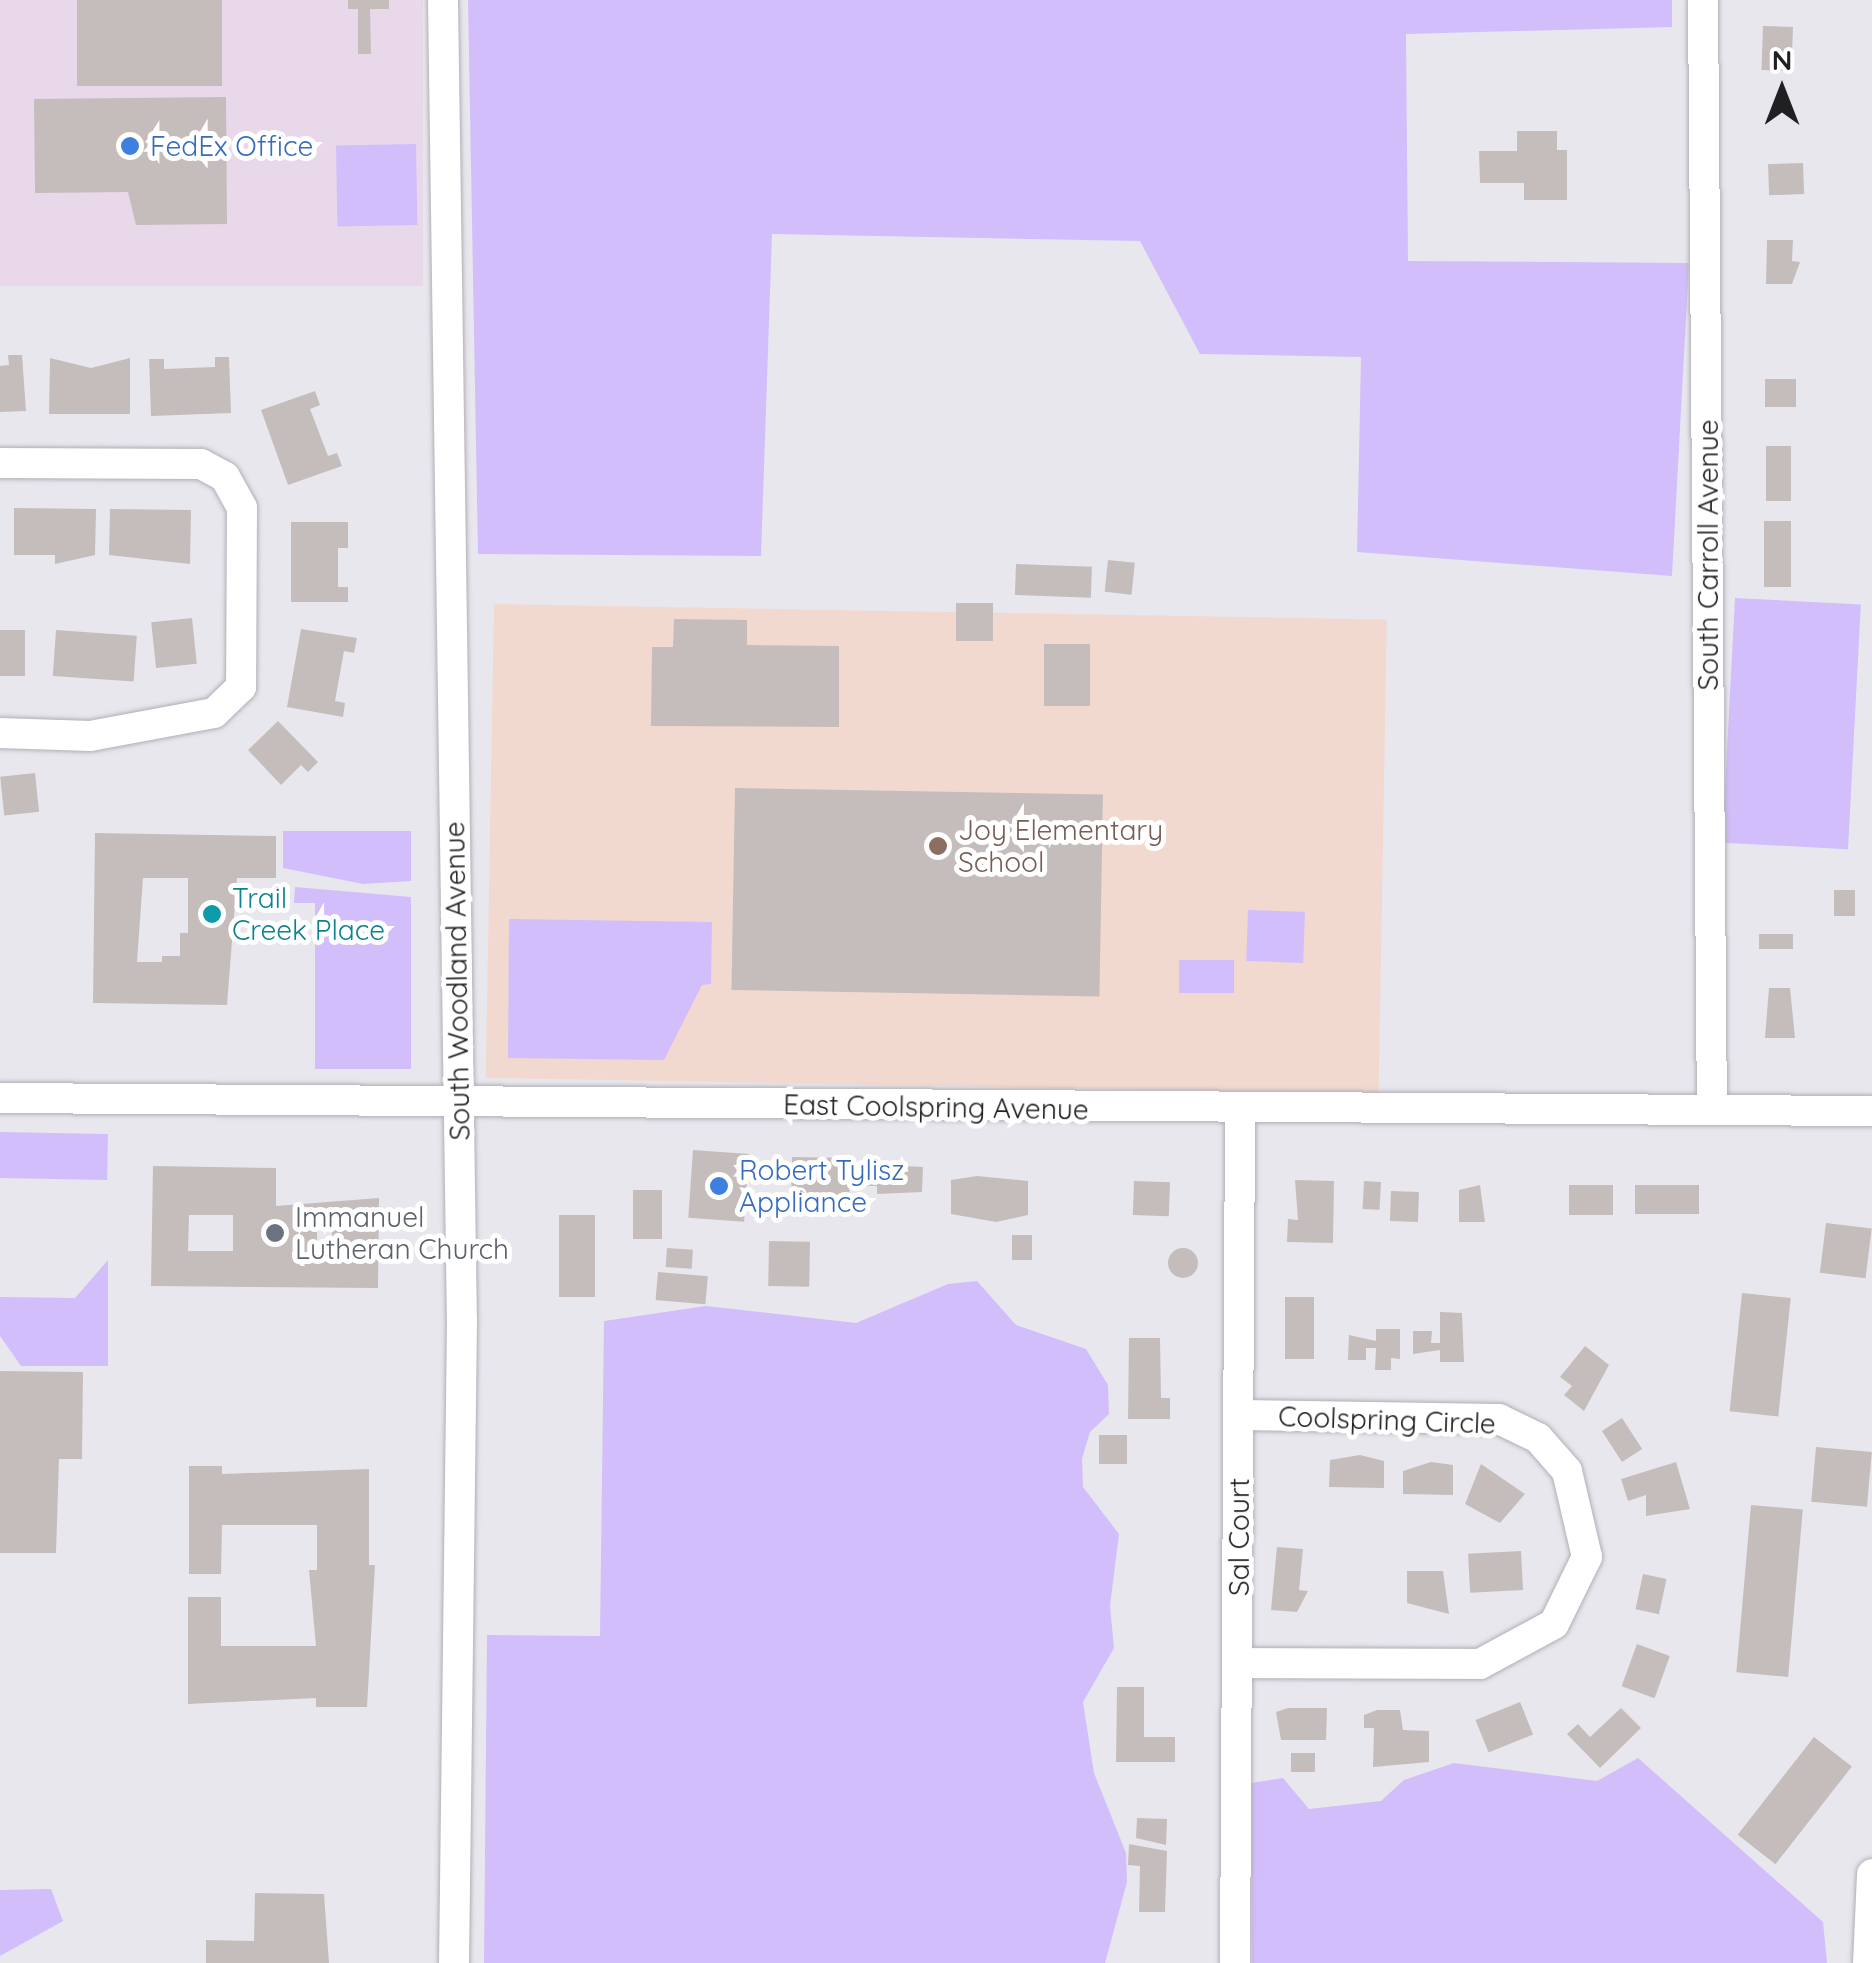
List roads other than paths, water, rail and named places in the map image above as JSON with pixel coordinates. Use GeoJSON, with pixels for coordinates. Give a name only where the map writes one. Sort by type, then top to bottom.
{"type":"FeatureCollection","features":[{"type":"Feature","properties":{"kind":"street","name":"South Woodland Avenue"},"geometry":{"type":"LineString","coordinates":[[443,0],[459,1100],[454,1963]]}},
{"type":"Feature","properties":{"kind":"street","name":"South Carroll Avenue"},"geometry":{"type":"LineString","coordinates":[[1704,0],[1712,1110]]}},
{"type":"Feature","properties":{"kind":"street"},"geometry":{"type":"LineString","coordinates":[[0,462],[201,464],[225,477],[242,508],[241,688],[214,713],[155,729],[0,733]]}},
{"type":"Feature","properties":{"kind":"street","name":"East Coolspring Avenue"},"geometry":{"type":"LineString","coordinates":[[0,1098],[1240,1110],[1872,1111]]}},
{"type":"Feature","properties":{"kind":"street","name":"Sal Court"},"geometry":{"type":"LineString","coordinates":[[1235,1963],[1240,1110]]}},
{"type":"Feature","properties":{"kind":"street","name":"Coolspring Circle"},"geometry":{"type":"LineString","coordinates":[[1238,1663],[1480,1664],[1554,1624],[1586,1557],[1567,1471],[1538,1438],[1499,1419],[1239,1415]]}},
{"type":"Feature","properties":{"kind":"street"},"geometry":{"type":"LineString","coordinates":[[1868,1963],[1872,1874]]}},
{"type":"Feature","properties":{"kind":"place","name":"FedEx Office"},"geometry":{"type":"Point","coordinates":[130,146]}},
{"type":"Feature","properties":{"kind":"place","name":"Joy Elementary School"},"geometry":{"type":"Point","coordinates":[938,846]}},
{"type":"Feature","properties":{"kind":"place","name":"Trail Creek Place"},"geometry":{"type":"Point","coordinates":[212,914]}},
{"type":"Feature","properties":{"kind":"place","name":"Robert Tylisz Appliance"},"geometry":{"type":"Point","coordinates":[719,1186]}},
{"type":"Feature","properties":{"kind":"place","name":"Immanuel Lutheran Church"},"geometry":{"type":"Point","coordinates":[275,1233]}}]}
